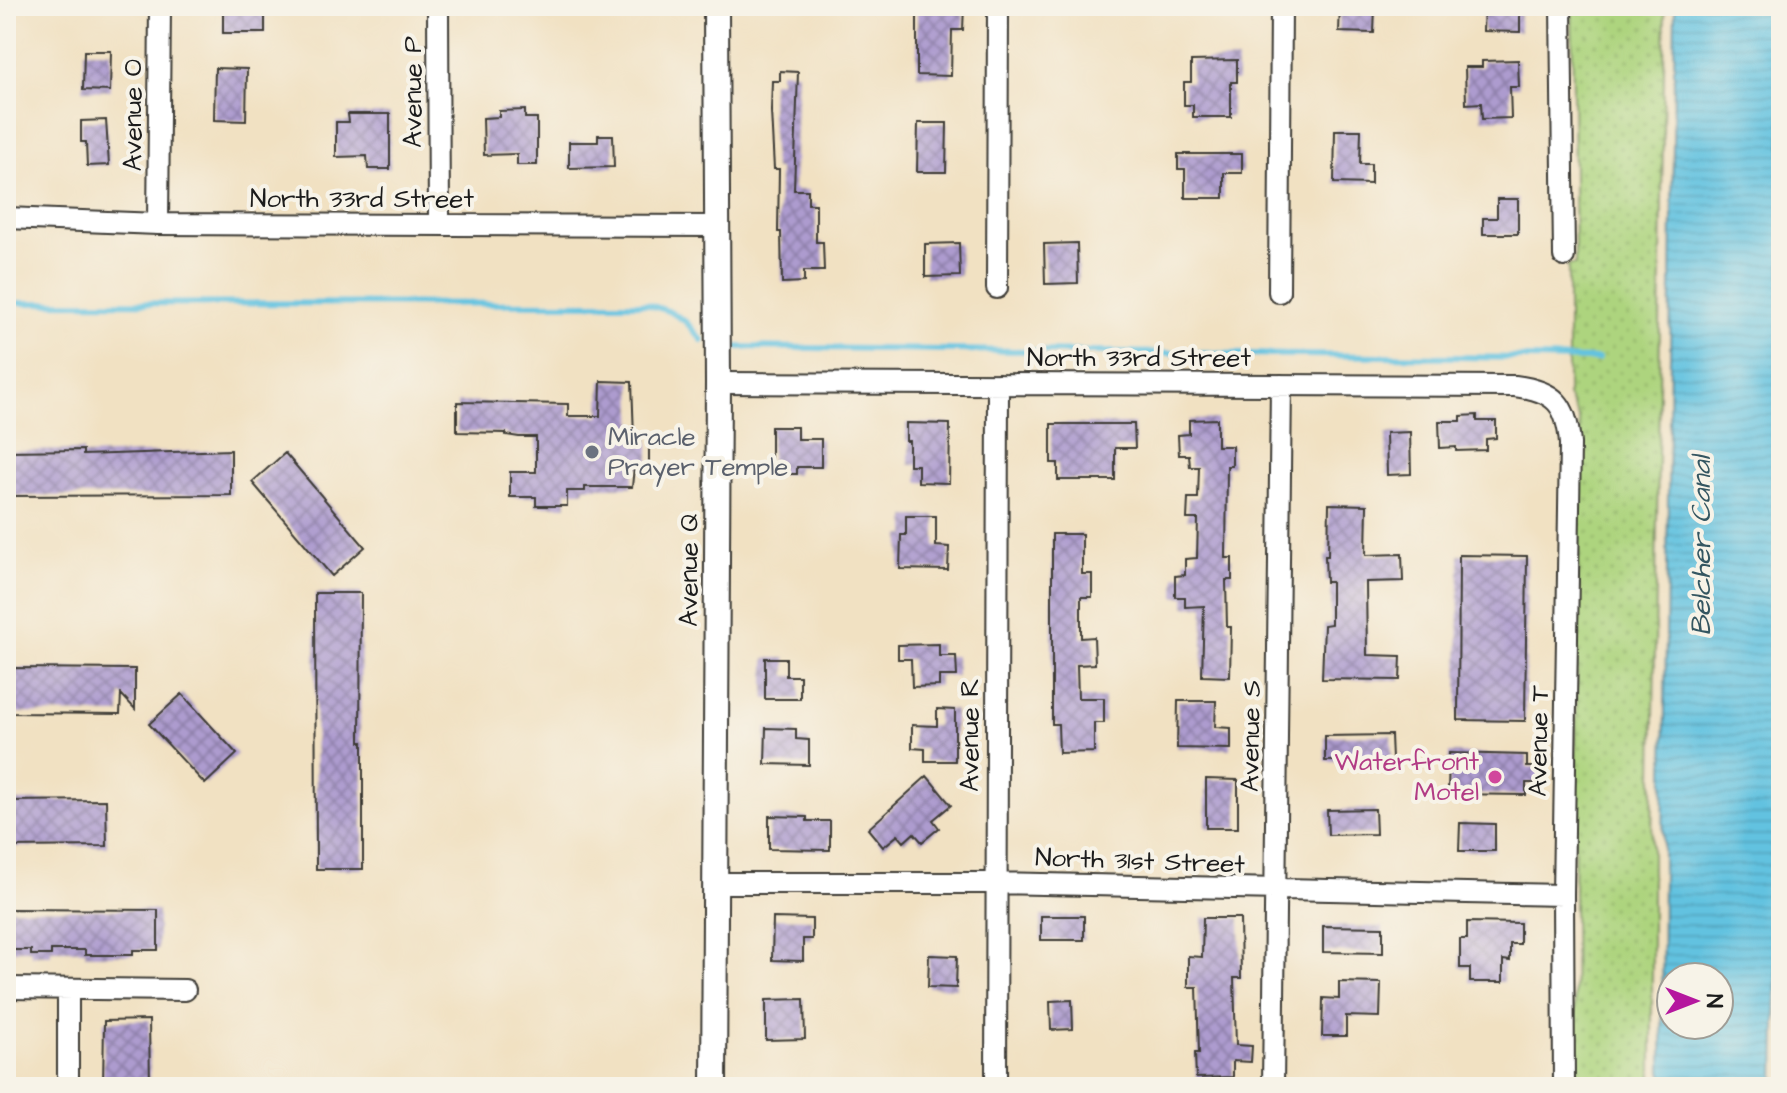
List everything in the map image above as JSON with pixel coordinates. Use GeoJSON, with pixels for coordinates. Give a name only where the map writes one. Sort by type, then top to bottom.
{"type":"FeatureCollection","features":[{"type":"Feature","properties":{"kind":"street","name":"Avenue O"},"geometry":{"type":"LineString","coordinates":[[158,224],[160,6]]}},
{"type":"Feature","properties":{"kind":"street","name":"Avenue P"},"geometry":{"type":"LineString","coordinates":[[438,6],[439,225]]}},
{"type":"Feature","properties":{"kind":"street","name":"Avenue Q"},"geometry":{"type":"LineString","coordinates":[[714,1087],[718,383],[716,6]]}},
{"type":"Feature","properties":{"kind":"street"},"geometry":{"type":"LineString","coordinates":[[997,288],[998,6]]}},
{"type":"Feature","properties":{"kind":"street"},"geometry":{"type":"LineString","coordinates":[[1279,292],[1281,6]]}},
{"type":"Feature","properties":{"kind":"street"},"geometry":{"type":"LineString","coordinates":[[1561,6],[1564,256]]}},
{"type":"Feature","properties":{"kind":"street","name":"North 33rd Street"},"geometry":{"type":"LineString","coordinates":[[6,218],[158,224],[718,226]]}},
{"type":"Feature","properties":{"kind":"street","name":"North 33rd Street"},"geometry":{"type":"LineString","coordinates":[[718,383],[1515,386],[1531,388],[1556,400]]}},
{"type":"Feature","properties":{"kind":"street","name":"Avenue R"},"geometry":{"type":"LineString","coordinates":[[996,1087],[998,384]]}},
{"type":"Feature","properties":{"kind":"street","name":"Avenue S"},"geometry":{"type":"LineString","coordinates":[[1273,1087],[1281,385]]}},
{"type":"Feature","properties":{"kind":"street","name":"Avenue T"},"geometry":{"type":"LineString","coordinates":[[1556,400],[1568,423],[1570,444],[1563,895],[1564,1087]]}},
{"type":"Feature","properties":{"kind":"street","name":"North 31st Street"},"geometry":{"type":"LineString","coordinates":[[715,883],[995,883],[1563,895]]}},
{"type":"Feature","properties":{"kind":"street"},"geometry":{"type":"LineString","coordinates":[[6,988],[185,990]]}},
{"type":"Feature","properties":{"kind":"street"},"geometry":{"type":"LineString","coordinates":[[68,989],[68,1087]]}},
{"type":"Feature","properties":{"kind":"green space"},"geometry":{"type":"Polygon","coordinates":[[[1572,6],[1665,6],[1652,846],[1652,1087],[1575,1087],[1574,895],[1580,444],[1579,419],[1568,396],[1568,265],[1575,265],[1572,6]]]}},
{"type":"Feature","properties":{"kind":"water","name":"Belcher Canal"},"geometry":{"type":"Polygon","coordinates":[[[1675,6],[1781,6],[1781,725],[1775,1087],[1662,1087],[1662,1041],[1735,1041],[1735,961],[1663,961],[1675,6]]]}},
{"type":"Feature","properties":{"kind":"building"},"geometry":{"type":"Polygon","coordinates":[[[223,6],[265,6],[265,33],[223,33],[223,6]]]}},
{"type":"Feature","properties":{"kind":"building"},"geometry":{"type":"Polygon","coordinates":[[[917,6],[964,6],[963,30],[952,30],[951,76],[917,75],[917,6]]]}},
{"type":"Feature","properties":{"kind":"building"},"geometry":{"type":"Polygon","coordinates":[[[1340,6],[1375,6],[1374,33],[1339,32],[1340,6]]]}},
{"type":"Feature","properties":{"kind":"building"},"geometry":{"type":"Polygon","coordinates":[[[1484,6],[1520,6],[1520,32],[1483,31],[1484,6]]]}},
{"type":"Feature","properties":{"kind":"building"},"geometry":{"type":"Polygon","coordinates":[[[84,51],[111,51],[110,91],[83,90],[84,51]]]}},
{"type":"Feature","properties":{"kind":"building"},"geometry":{"type":"Polygon","coordinates":[[[1237,60],[1237,82],[1231,82],[1231,117],[1193,117],[1193,105],[1184,105],[1184,82],[1191,82],[1191,61],[1237,60]]]}},
{"type":"Feature","properties":{"kind":"building"},"geometry":{"type":"Polygon","coordinates":[[[1518,60],[1519,87],[1510,87],[1511,118],[1482,119],[1481,103],[1466,104],[1465,67],[1482,67],[1482,61],[1518,60]]]}},
{"type":"Feature","properties":{"kind":"building"},"geometry":{"type":"Polygon","coordinates":[[[215,68],[247,69],[246,121],[214,120],[215,68]]]}},
{"type":"Feature","properties":{"kind":"building"},"geometry":{"type":"Polygon","coordinates":[[[780,71],[798,72],[794,190],[808,190],[808,204],[816,204],[816,242],[823,242],[824,271],[804,271],[804,282],[782,283],[781,232],[778,232],[779,169],[774,169],[771,111],[772,81],[780,81],[780,71]]]}},
{"type":"Feature","properties":{"kind":"building"},"geometry":{"type":"Polygon","coordinates":[[[525,110],[525,118],[537,118],[537,165],[517,165],[517,154],[484,155],[483,118],[499,117],[499,111],[525,110]]]}},
{"type":"Feature","properties":{"kind":"building"},"geometry":{"type":"Polygon","coordinates":[[[348,114],[390,114],[390,169],[368,169],[367,156],[336,157],[336,122],[349,122],[348,114]]]}},
{"type":"Feature","properties":{"kind":"building"},"geometry":{"type":"Polygon","coordinates":[[[106,120],[109,165],[87,166],[86,142],[81,142],[81,121],[106,120]]]}},
{"type":"Feature","properties":{"kind":"building"},"geometry":{"type":"Polygon","coordinates":[[[918,123],[947,123],[946,172],[917,172],[918,123]]]}},
{"type":"Feature","properties":{"kind":"building"},"geometry":{"type":"Polygon","coordinates":[[[1335,130],[1361,130],[1360,164],[1371,164],[1371,184],[1334,183],[1335,130]]]}},
{"type":"Feature","properties":{"kind":"building"},"geometry":{"type":"Polygon","coordinates":[[[598,135],[613,135],[614,167],[569,168],[569,142],[598,142],[598,135]]]}},
{"type":"Feature","properties":{"kind":"building"},"geometry":{"type":"Polygon","coordinates":[[[1178,154],[1242,154],[1242,173],[1224,173],[1224,198],[1185,198],[1185,169],[1178,169],[1178,154]]]}},
{"type":"Feature","properties":{"kind":"building"},"geometry":{"type":"Polygon","coordinates":[[[1497,199],[1518,199],[1518,234],[1483,234],[1483,218],[1497,218],[1497,199]]]}},
{"type":"Feature","properties":{"kind":"building"},"geometry":{"type":"Polygon","coordinates":[[[959,243],[960,276],[925,277],[925,244],[959,243]]]}},
{"type":"Feature","properties":{"kind":"building"},"geometry":{"type":"Polygon","coordinates":[[[1077,243],[1078,283],[1045,284],[1044,244],[1077,243]]]}},
{"type":"Feature","properties":{"kind":"building","name":"Miracle Prayer Temple"},"geometry":{"type":"Polygon","coordinates":[[[601,381],[632,382],[634,437],[649,437],[649,467],[634,467],[632,487],[585,487],[585,491],[567,491],[567,506],[536,506],[536,497],[510,497],[510,472],[536,472],[536,437],[457,432],[457,402],[568,404],[568,416],[600,416],[601,381]]]}},
{"type":"Feature","properties":{"kind":"building"},"geometry":{"type":"Polygon","coordinates":[[[1477,415],[1477,421],[1496,421],[1496,438],[1486,439],[1486,450],[1440,448],[1439,421],[1461,421],[1461,416],[1477,415]]]}},
{"type":"Feature","properties":{"kind":"building"},"geometry":{"type":"Polygon","coordinates":[[[1217,419],[1217,446],[1232,446],[1232,466],[1227,466],[1226,558],[1232,558],[1232,580],[1226,580],[1227,627],[1231,627],[1230,677],[1202,676],[1204,606],[1185,607],[1185,597],[1175,597],[1175,576],[1185,575],[1185,559],[1197,558],[1198,519],[1187,519],[1188,498],[1198,498],[1199,467],[1190,467],[1189,455],[1179,455],[1178,435],[1189,434],[1189,420],[1217,419]]]}},
{"type":"Feature","properties":{"kind":"building"},"geometry":{"type":"Polygon","coordinates":[[[906,423],[950,424],[949,483],[918,482],[918,465],[909,465],[906,423]]]}},
{"type":"Feature","properties":{"kind":"building"},"geometry":{"type":"Polygon","coordinates":[[[1051,424],[1134,424],[1135,448],[1115,448],[1115,480],[1058,480],[1058,463],[1051,463],[1051,424]]]}},
{"type":"Feature","properties":{"kind":"building"},"geometry":{"type":"Polygon","coordinates":[[[771,427],[797,427],[797,439],[821,439],[821,467],[797,467],[797,474],[771,474],[771,427]]]}},
{"type":"Feature","properties":{"kind":"building"},"geometry":{"type":"Polygon","coordinates":[[[1410,432],[1411,474],[1387,475],[1386,433],[1410,432]]]}},
{"type":"Feature","properties":{"kind":"building"},"geometry":{"type":"Polygon","coordinates":[[[83,450],[83,455],[231,450],[231,495],[6,496],[6,451],[83,450]]]}},
{"type":"Feature","properties":{"kind":"building"},"geometry":{"type":"Polygon","coordinates":[[[285,453],[365,547],[332,576],[252,482],[285,453]]]}},
{"type":"Feature","properties":{"kind":"building"},"geometry":{"type":"Polygon","coordinates":[[[1329,504],[1367,505],[1366,555],[1402,554],[1403,581],[1366,582],[1367,655],[1401,656],[1400,680],[1322,679],[1324,625],[1331,624],[1331,582],[1326,582],[1325,556],[1328,556],[1329,504]]]}},
{"type":"Feature","properties":{"kind":"building"},"geometry":{"type":"Polygon","coordinates":[[[906,516],[936,516],[936,546],[949,547],[948,570],[900,569],[901,535],[906,535],[906,516]]]}},
{"type":"Feature","properties":{"kind":"building"},"geometry":{"type":"Polygon","coordinates":[[[1052,534],[1082,534],[1082,574],[1092,574],[1092,597],[1081,597],[1081,638],[1094,637],[1095,664],[1077,665],[1078,698],[1104,698],[1104,723],[1094,723],[1094,752],[1059,753],[1058,724],[1052,724],[1052,534]]]}},
{"type":"Feature","properties":{"kind":"building"},"geometry":{"type":"Polygon","coordinates":[[[1459,555],[1527,556],[1525,721],[1458,720],[1459,555]]]}},
{"type":"Feature","properties":{"kind":"building"},"geometry":{"type":"Polygon","coordinates":[[[315,593],[361,593],[363,869],[316,869],[315,593]]]}},
{"type":"Feature","properties":{"kind":"building"},"geometry":{"type":"Polygon","coordinates":[[[939,644],[939,656],[956,656],[957,676],[939,676],[939,686],[912,687],[911,659],[898,659],[898,645],[939,644]]]}},
{"type":"Feature","properties":{"kind":"building"},"geometry":{"type":"Polygon","coordinates":[[[765,658],[786,658],[786,676],[800,676],[800,699],[765,699],[765,658]]]}},
{"type":"Feature","properties":{"kind":"building"},"geometry":{"type":"Polygon","coordinates":[[[11,668],[135,669],[135,709],[121,694],[120,714],[10,713],[11,668]]]}},
{"type":"Feature","properties":{"kind":"building"},"geometry":{"type":"Polygon","coordinates":[[[182,694],[237,754],[205,784],[149,724],[182,694]]]}},
{"type":"Feature","properties":{"kind":"building"},"geometry":{"type":"Polygon","coordinates":[[[1178,701],[1216,701],[1215,727],[1231,728],[1231,749],[1177,748],[1178,701]]]}},
{"type":"Feature","properties":{"kind":"building"},"geometry":{"type":"Polygon","coordinates":[[[937,709],[955,710],[955,761],[925,761],[925,749],[912,748],[912,725],[937,726],[937,709]]]}},
{"type":"Feature","properties":{"kind":"building"},"geometry":{"type":"Polygon","coordinates":[[[766,728],[796,729],[796,739],[809,740],[809,765],[765,764],[766,728]]]}},
{"type":"Feature","properties":{"kind":"building"},"geometry":{"type":"Polygon","coordinates":[[[1391,735],[1392,760],[1325,761],[1325,736],[1391,735]]]}},
{"type":"Feature","properties":{"kind":"building","name":"Waterfront Motel"},"geometry":{"type":"Polygon","coordinates":[[[1449,753],[1527,755],[1527,767],[1541,767],[1540,783],[1526,783],[1526,795],[1448,794],[1449,753]]]}},
{"type":"Feature","properties":{"kind":"building"},"geometry":{"type":"Polygon","coordinates":[[[927,776],[951,805],[933,820],[939,828],[922,842],[914,833],[904,842],[898,835],[883,847],[868,829],[927,776]]]}},
{"type":"Feature","properties":{"kind":"building"},"geometry":{"type":"Polygon","coordinates":[[[1206,779],[1238,780],[1238,828],[1206,828],[1206,779]]]}},
{"type":"Feature","properties":{"kind":"building"},"geometry":{"type":"Polygon","coordinates":[[[106,800],[107,846],[6,847],[6,801],[106,800]]]}},
{"type":"Feature","properties":{"kind":"building"},"geometry":{"type":"Polygon","coordinates":[[[1375,809],[1376,834],[1328,835],[1327,810],[1375,809]]]}},
{"type":"Feature","properties":{"kind":"building"},"geometry":{"type":"Polygon","coordinates":[[[769,816],[830,821],[830,850],[769,849],[769,816]]]}},
{"type":"Feature","properties":{"kind":"building"},"geometry":{"type":"Polygon","coordinates":[[[1460,823],[1495,824],[1495,851],[1459,851],[1460,823]]]}},
{"type":"Feature","properties":{"kind":"building"},"geometry":{"type":"Polygon","coordinates":[[[7,909],[158,910],[158,950],[133,950],[133,955],[85,955],[85,950],[51,950],[51,955],[31,955],[31,950],[7,950],[7,909]]]}},
{"type":"Feature","properties":{"kind":"building"},"geometry":{"type":"Polygon","coordinates":[[[1041,916],[1084,916],[1084,940],[1041,940],[1041,916]]]}},
{"type":"Feature","properties":{"kind":"building"},"geometry":{"type":"Polygon","coordinates":[[[773,918],[812,919],[812,939],[803,939],[803,961],[772,960],[773,918]]]}},
{"type":"Feature","properties":{"kind":"building"},"geometry":{"type":"Polygon","coordinates":[[[1203,918],[1240,918],[1241,978],[1234,978],[1236,1045],[1252,1046],[1251,1062],[1233,1061],[1233,1077],[1196,1078],[1195,1053],[1199,1053],[1197,987],[1188,987],[1188,956],[1202,957],[1203,918]]]}},
{"type":"Feature","properties":{"kind":"building"},"geometry":{"type":"Polygon","coordinates":[[[1467,922],[1520,923],[1520,944],[1510,944],[1510,961],[1503,960],[1503,982],[1470,982],[1470,968],[1460,968],[1460,939],[1467,939],[1467,922]]]}},
{"type":"Feature","properties":{"kind":"building"},"geometry":{"type":"Polygon","coordinates":[[[1323,926],[1383,927],[1383,953],[1323,952],[1323,926]]]}},
{"type":"Feature","properties":{"kind":"building"},"geometry":{"type":"Polygon","coordinates":[[[929,955],[957,956],[956,988],[928,987],[929,955]]]}},
{"type":"Feature","properties":{"kind":"building"},"geometry":{"type":"Polygon","coordinates":[[[1339,982],[1381,983],[1380,1017],[1346,1016],[1346,1036],[1322,1036],[1323,998],[1339,999],[1339,982]]]}},
{"type":"Feature","properties":{"kind":"building"},"geometry":{"type":"Polygon","coordinates":[[[804,999],[805,1039],[766,1040],[766,1000],[804,999]]]}},
{"type":"Feature","properties":{"kind":"building"},"geometry":{"type":"Polygon","coordinates":[[[1072,1000],[1073,1029],[1051,1030],[1050,1001],[1072,1000]]]}},
{"type":"Feature","properties":{"kind":"building"},"geometry":{"type":"Polygon","coordinates":[[[149,1020],[150,1087],[103,1087],[104,1021],[149,1020]]]}},
{"type":"Feature","properties":{"kind":"waterway"},"geometry":{"type":"LineString","coordinates":[[6,303],[647,304],[671,312],[686,322],[702,340]]}},
{"type":"Feature","properties":{"kind":"waterway"},"geometry":{"type":"LineString","coordinates":[[735,347],[1598,359]]}},
{"type":"Feature","properties":{"kind":"place","name":"Miracle Prayer Temple"},"geometry":{"type":"Point","coordinates":[592,452]}},
{"type":"Feature","properties":{"kind":"place","name":"Waterfront Motel"},"geometry":{"type":"Point","coordinates":[1495,777]}}]}
